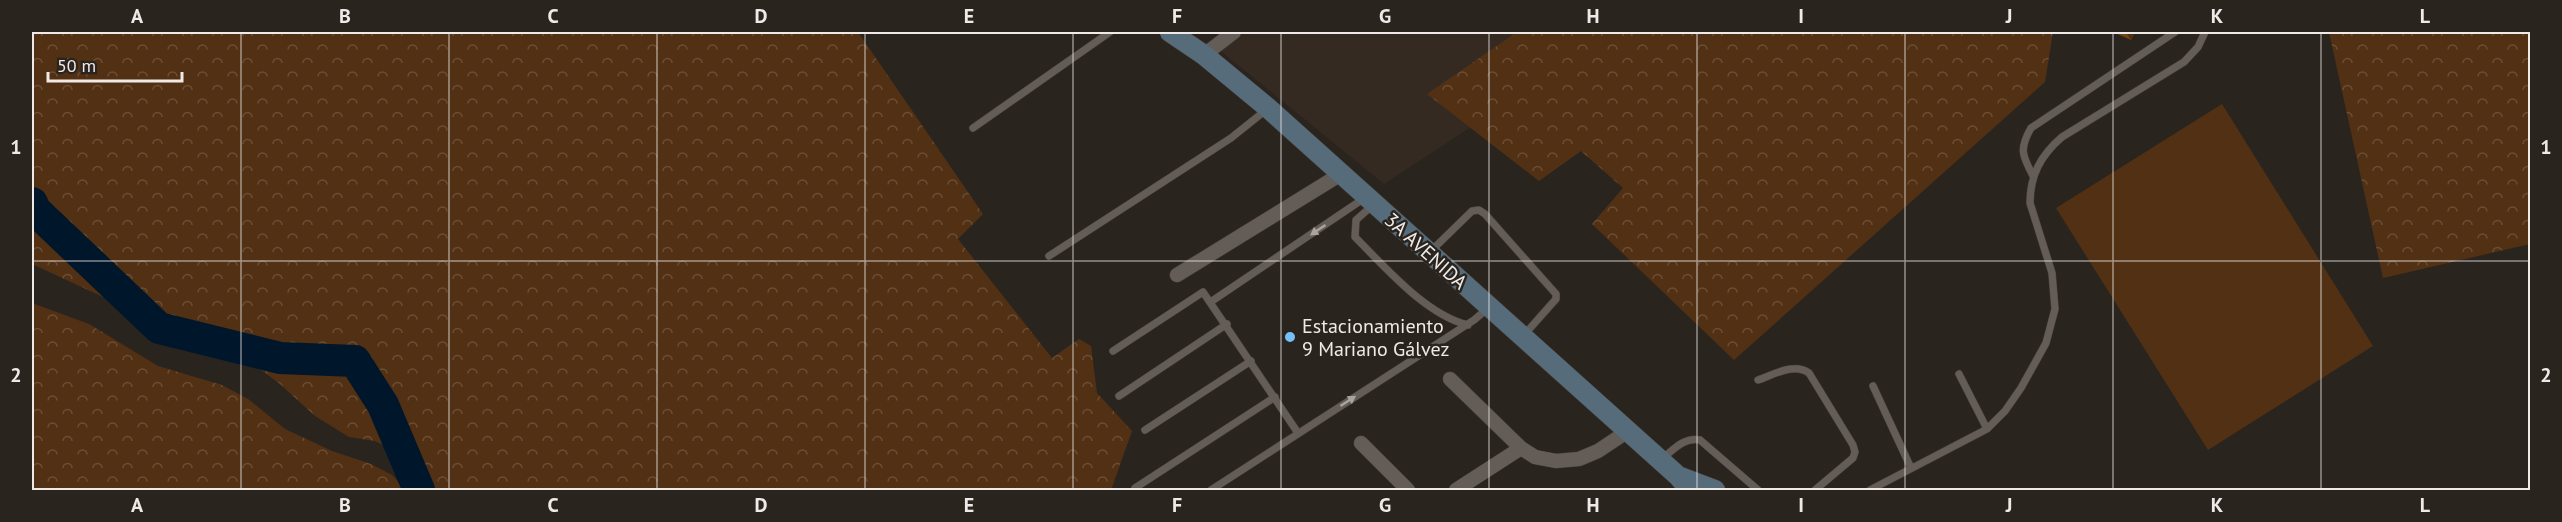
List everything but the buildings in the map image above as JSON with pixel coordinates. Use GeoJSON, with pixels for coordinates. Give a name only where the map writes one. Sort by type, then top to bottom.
{"type":"FeatureCollection","features":[{"type":"Feature","properties":{"kind":"street","name":"3A AVENIDA"},"geometry":{"type":"LineString","coordinates":[[1170,32],[1204,55],[1268,108],[1684,483],[1715,490]]}},
{"type":"Feature","properties":{"kind":"street"},"geometry":{"type":"LineString","coordinates":[[1204,55],[1234,32]]}},
{"type":"Feature","properties":{"kind":"street"},"geometry":{"type":"LineString","coordinates":[[1178,275],[1341,174]]}},
{"type":"Feature","properties":{"kind":"street"},"geometry":{"type":"LineString","coordinates":[[1450,379],[1521,448],[1529,454],[1544,459],[1571,460],[1593,454],[1628,431]]}},
{"type":"Feature","properties":{"kind":"street"},"geometry":{"type":"LineString","coordinates":[[1361,443],[1408,490]]}},
{"type":"Feature","properties":{"kind":"street"},"geometry":{"type":"LineString","coordinates":[[1456,490],[1521,448]]}},
{"type":"Feature","properties":{"kind":"lane"},"geometry":{"type":"LineString","coordinates":[[973,128],[1110,32]]}},
{"type":"Feature","properties":{"kind":"lane"},"geometry":{"type":"LineString","coordinates":[[2033,176],[2023,157],[2023,142],[2031,128],[2162,35],[2175,32]]}},
{"type":"Feature","properties":{"kind":"lane"},"geometry":{"type":"LineString","coordinates":[[1870,490],[1987,429],[2014,400],[2046,343],[2054,321],[2054,285],[2030,203],[2033,176],[2043,156],[2057,142],[2184,62],[2198,46],[2205,32]]}},
{"type":"Feature","properties":{"kind":"lane"},"geometry":{"type":"LineString","coordinates":[[1049,256],[1231,138],[1268,108]]}},
{"type":"Feature","properties":{"kind":"lane"},"geometry":{"type":"LineString","coordinates":[[1371,200],[1356,220],[1355,237],[1422,300],[1450,321],[1468,325]]}},
{"type":"Feature","properties":{"kind":"lane"},"geometry":{"type":"LineString","coordinates":[[1212,301],[1371,200]]}},
{"type":"Feature","properties":{"kind":"lane"},"geometry":{"type":"LineString","coordinates":[[1429,253],[1472,211],[1479,210],[1485,214],[1556,294],[1556,299],[1522,337]]}},
{"type":"Feature","properties":{"kind":"lane"},"geometry":{"type":"LineString","coordinates":[[1113,351],[1201,292],[1212,301],[1298,433]]}},
{"type":"Feature","properties":{"kind":"lane"},"geometry":{"type":"LineString","coordinates":[[1211,490],[1468,325],[1489,308]]}},
{"type":"Feature","properties":{"kind":"lane"},"geometry":{"type":"LineString","coordinates":[[1119,396],[1227,324]]}},
{"type":"Feature","properties":{"kind":"lane"},"geometry":{"type":"LineString","coordinates":[[1145,430],[1251,361]]}},
{"type":"Feature","properties":{"kind":"lane"},"geometry":{"type":"LineString","coordinates":[[1758,380],[1793,368],[1803,369],[1809,373],[1853,445],[1855,452],[1853,458],[1815,490]]}},
{"type":"Feature","properties":{"kind":"lane"},"geometry":{"type":"LineString","coordinates":[[1959,374],[1987,429]]}},
{"type":"Feature","properties":{"kind":"lane"},"geometry":{"type":"LineString","coordinates":[[1873,386],[1911,468]]}},
{"type":"Feature","properties":{"kind":"lane"},"geometry":{"type":"LineString","coordinates":[[1136,488],[1275,397]]}},
{"type":"Feature","properties":{"kind":"lane"},"geometry":{"type":"LineString","coordinates":[[1660,461],[1684,441],[1691,438],[1700,440],[1758,490]]}},
{"type":"Feature","properties":{"kind":"shaded area"},"geometry":{"type":"Polygon","coordinates":[[[1229,32],[1616,32],[1384,184],[1211,43],[1229,32]]]}},
{"type":"Feature","properties":{"kind":"green space"},"geometry":{"type":"Polygon","coordinates":[[[32,32],[858,32],[983,214],[958,239],[1052,358],[1079,339],[1091,346],[1097,393],[1132,431],[1111,490],[435,490],[403,455],[375,441],[349,437],[315,416],[280,384],[234,350],[202,343],[32,264],[32,32]]]}},
{"type":"Feature","properties":{"kind":"green space"},"geometry":{"type":"Polygon","coordinates":[[[1517,32],[2053,32],[2045,82],[1734,360],[1592,224],[1623,188],[1581,151],[1539,181],[1427,94],[1517,32]]]}},
{"type":"Feature","properties":{"kind":"green space"},"geometry":{"type":"Polygon","coordinates":[[[2329,32],[2530,32],[2530,244],[2383,278],[2329,32]]]}},
{"type":"Feature","properties":{"kind":"green space"},"geometry":{"type":"Polygon","coordinates":[[[2222,104],[2373,346],[2208,450],[2056,208],[2222,104]]]}},
{"type":"Feature","properties":{"kind":"green space"},"geometry":{"type":"Polygon","coordinates":[[[32,303],[89,324],[158,366],[222,385],[248,399],[285,429],[332,451],[371,464],[392,475],[406,490],[32,490],[32,303]]]}},
{"type":"Feature","properties":{"kind":"waterway"},"geometry":{"type":"LineString","coordinates":[[32,203],[35,210],[159,328],[280,358],[355,361],[383,405],[419,490]]}},
{"type":"Feature","properties":{"kind":"place","name":"Estacionamiento 9 Mariano Gálvez"},"geometry":{"type":"Point","coordinates":[1290,337]}}]}
